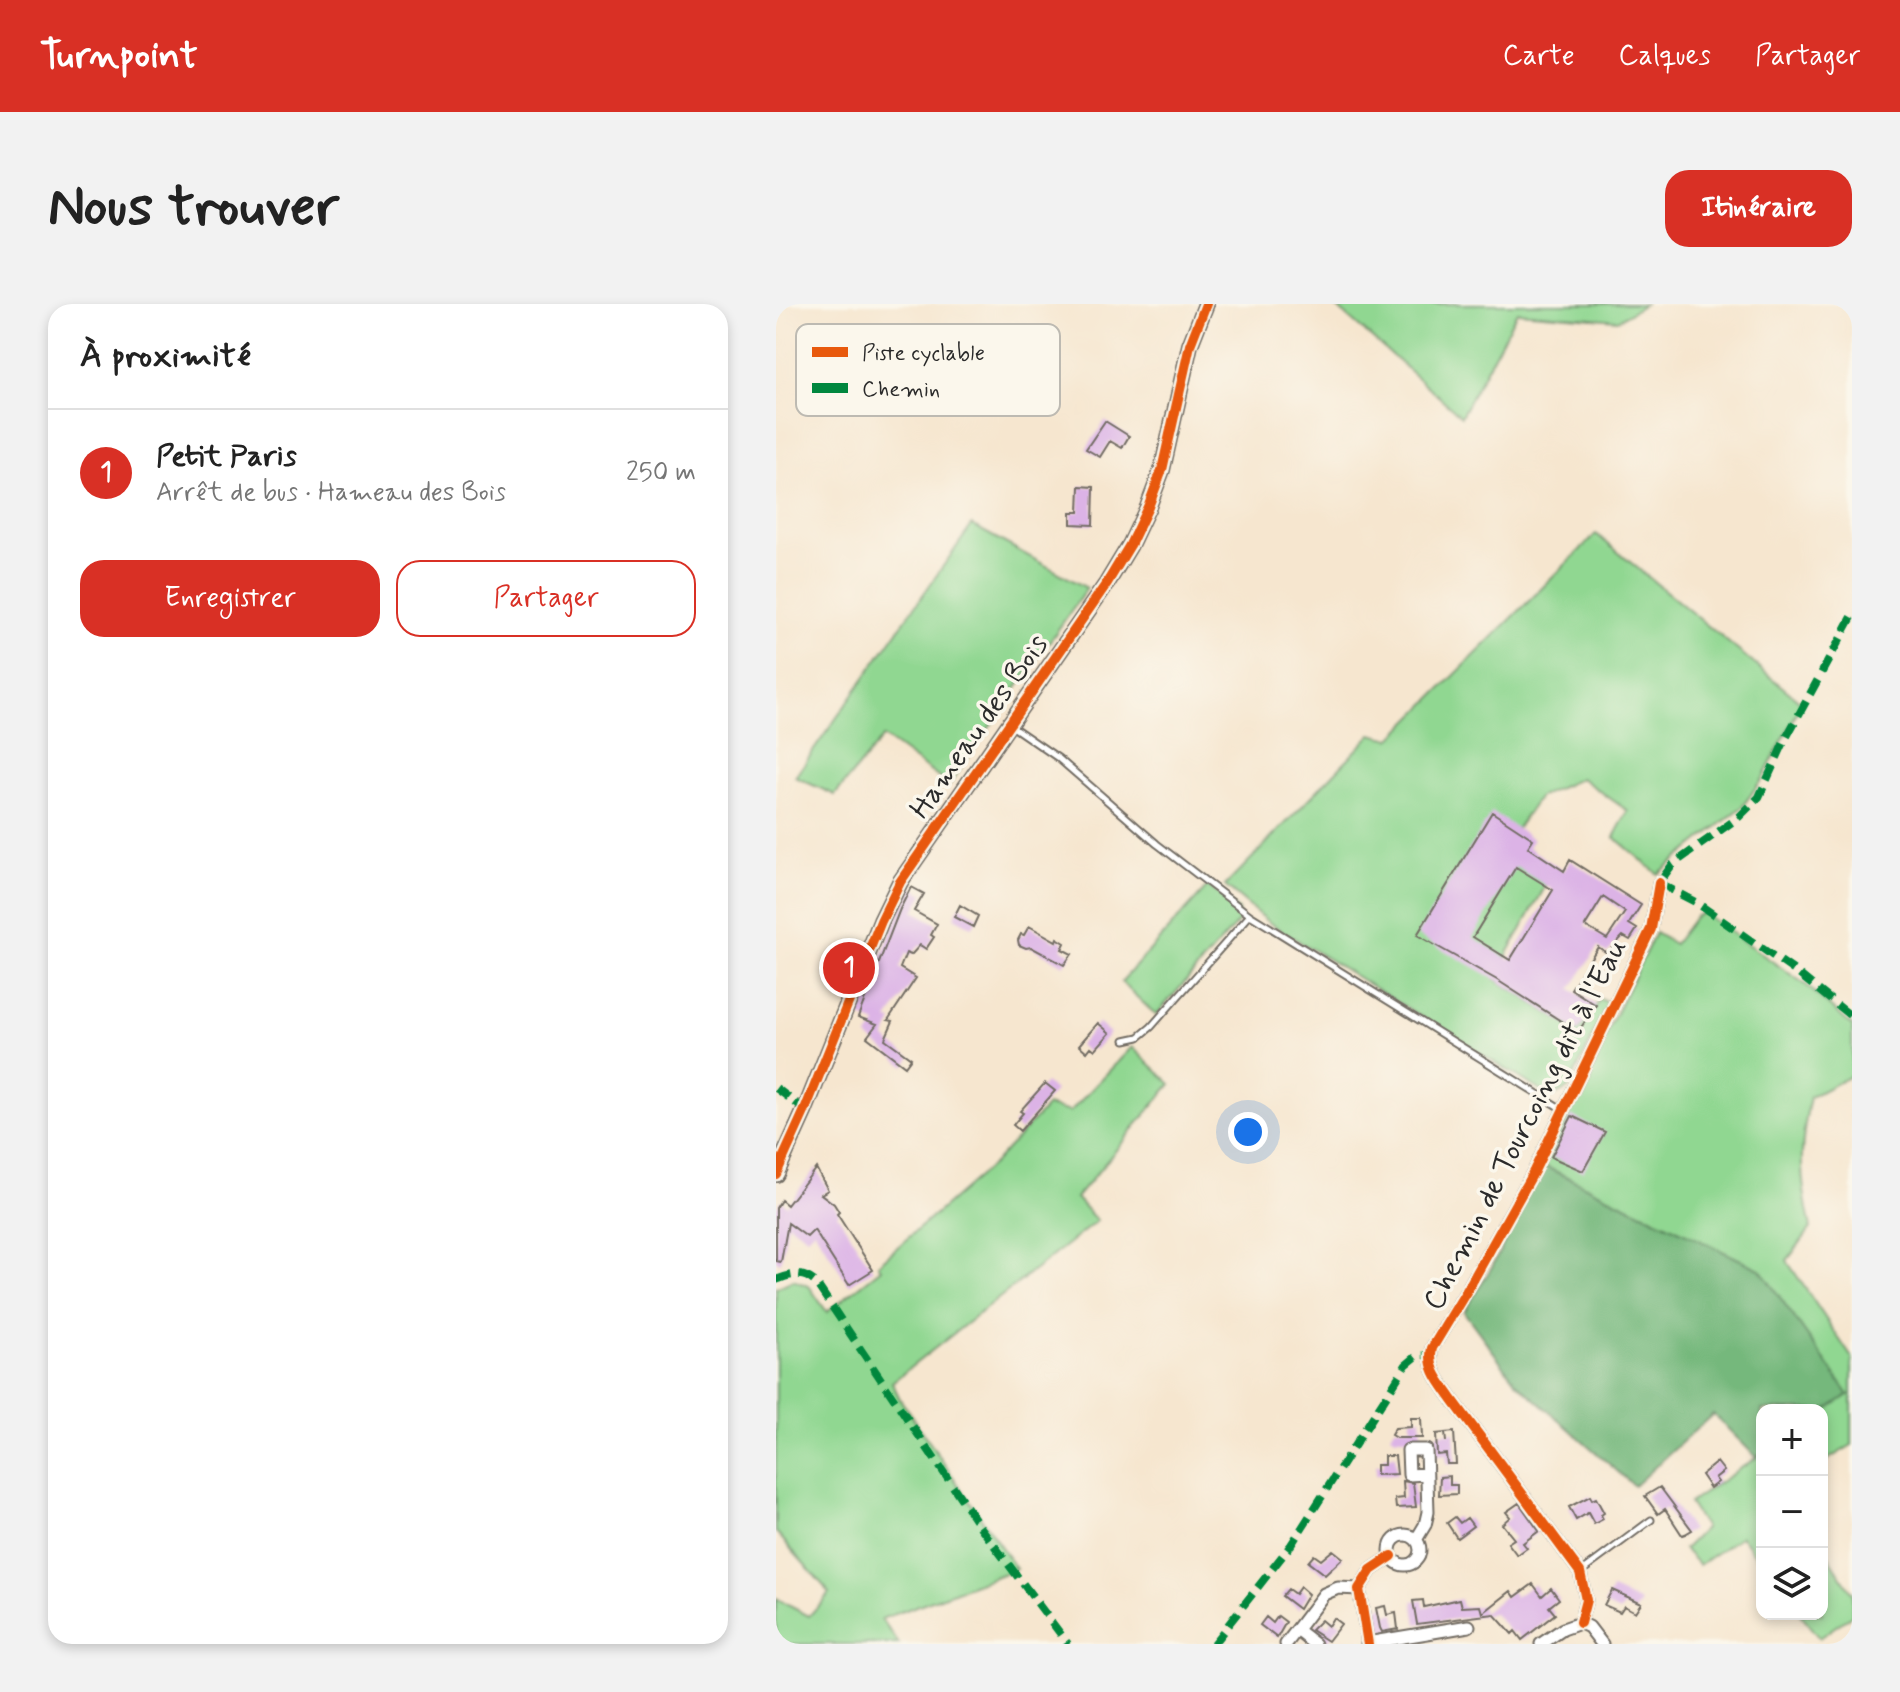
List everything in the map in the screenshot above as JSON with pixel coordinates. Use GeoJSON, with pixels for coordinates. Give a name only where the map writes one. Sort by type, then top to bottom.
{"type":"FeatureCollection","features":[{"type":"Feature","properties":{"kind":"street","name":"Hameau des Bois"},"geometry":{"type":"LineString","coordinates":[[776,1174],[892,896],[1107,583],[1140,526],[1162,470],[1190,345],[1206,304]]}},
{"type":"Feature","properties":{"kind":"street","name":"Chemin de Tourcoing dit à l'Eau"},"geometry":{"type":"LineString","coordinates":[[1580,1572],[1452,1399],[1431,1363],[1432,1348],[1504,1226],[1563,1110],[1651,929],[1659,883]]}},
{"type":"Feature","properties":{"kind":"street"},"geometry":{"type":"LineString","coordinates":[[1416,1540],[1405,1535],[1397,1538],[1391,1548],[1392,1556],[1399,1564],[1412,1564],[1420,1553],[1416,1540],[1427,1518],[1426,1474]]}},
{"type":"Feature","properties":{"kind":"street"},"geometry":{"type":"LineString","coordinates":[[1392,1556],[1371,1570],[1359,1589],[1368,1644],[1469,1626]]}},
{"type":"Feature","properties":{"kind":"street"},"geometry":{"type":"LineString","coordinates":[[1580,1572],[1586,1600],[1580,1623]]}},
{"type":"Feature","properties":{"kind":"street"},"geometry":{"type":"LineString","coordinates":[[1286,1644],[1328,1591],[1359,1589]]}},
{"type":"Feature","properties":{"kind":"street"},"geometry":{"type":"LineString","coordinates":[[1541,1644],[1563,1629],[1580,1623],[1589,1627],[1602,1644]]}},
{"type":"Feature","properties":{"kind":"street"},"geometry":{"type":"LineString","coordinates":[[1297,1630],[1315,1644]]}},
{"type":"Feature","properties":{"kind":"lane"},"geometry":{"type":"LineString","coordinates":[[1009,724],[1058,758],[1157,844],[1250,915],[1563,1110]]}},
{"type":"Feature","properties":{"kind":"lane"},"geometry":{"type":"LineString","coordinates":[[1125,1040],[1139,1037],[1151,1027],[1250,915]]}},
{"type":"Feature","properties":{"kind":"lane"},"geometry":{"type":"LineString","coordinates":[[1580,1572],[1651,1520]]}},
{"type":"Feature","properties":{"kind":"green space"},"geometry":{"type":"Polygon","coordinates":[[[1333,304],[1644,304],[1618,320],[1517,312],[1461,416],[1333,304]]]}},
{"type":"Feature","properties":{"kind":"green space"},"geometry":{"type":"Polygon","coordinates":[[[972,525],[1087,588],[949,785],[883,737],[835,795],[795,777],[972,525]]]}},
{"type":"Feature","properties":{"kind":"green space"},"geometry":{"type":"Polygon","coordinates":[[[1596,534],[1802,703],[1764,776],[1742,807],[1658,874],[1614,837],[1628,811],[1581,778],[1539,797],[1510,838],[1554,871],[1494,978],[1578,1032],[1600,999],[1609,1003],[1568,1089],[1551,1097],[1268,922],[1225,886],[1372,734],[1391,739],[1596,534]]]}},
{"type":"Feature","properties":{"kind":"green space"},"geometry":{"type":"Polygon","coordinates":[[[1208,886],[1238,910],[1239,921],[1156,1015],[1121,982],[1208,886]]]}},
{"type":"Feature","properties":{"kind":"green space"},"geometry":{"type":"Polygon","coordinates":[[[1703,913],[1806,985],[1852,1026],[1852,1075],[1810,1097],[1802,1162],[1811,1228],[1787,1261],[1852,1358],[1852,1445],[1828,1459],[1828,1409],[1848,1394],[1542,1165],[1655,933],[1674,944],[1695,916],[1703,913]]]}},
{"type":"Feature","properties":{"kind":"green space"},"geometry":{"type":"Polygon","coordinates":[[[1132,1047],[1171,1084],[1076,1198],[1097,1221],[892,1382],[900,1399],[1016,1569],[881,1619],[899,1644],[776,1644],[776,1599],[809,1616],[830,1593],[776,1532],[776,1288],[793,1280],[809,1286],[827,1312],[881,1269],[878,1264],[993,1164],[1047,1106],[1070,1112],[1132,1047]]]}},
{"type":"Feature","properties":{"kind":"green space"},"geometry":{"type":"Polygon","coordinates":[[[1542,1165],[1760,1269],[1849,1395],[1828,1409],[1828,1404],[1756,1404],[1756,1457],[1713,1414],[1634,1486],[1515,1381],[1464,1312],[1493,1265],[1542,1165]]]}},
{"type":"Feature","properties":{"kind":"green space"},"geometry":{"type":"Polygon","coordinates":[[[1756,1458],[1756,1556],[1741,1536],[1699,1565],[1684,1549],[1705,1528],[1689,1503],[1756,1458]]]}},
{"type":"Feature","properties":{"kind":"green space"},"geometry":{"type":"Polygon","coordinates":[[[1828,1555],[1852,1593],[1852,1615],[1819,1638],[1805,1620],[1828,1620],[1828,1555]]]}},
{"type":"Feature","properties":{"kind":"building"},"geometry":{"type":"Polygon","coordinates":[[[1105,421],[1129,436],[1122,448],[1110,441],[1100,457],[1086,449],[1105,421]]]}},
{"type":"Feature","properties":{"kind":"building"},"geometry":{"type":"Polygon","coordinates":[[[1080,486],[1094,487],[1093,525],[1071,524],[1071,512],[1079,512],[1080,486]]]}},
{"type":"Feature","properties":{"kind":"building"},"geometry":{"type":"Polygon","coordinates":[[[1492,812],[1533,839],[1528,847],[1564,871],[1570,860],[1641,905],[1629,924],[1637,929],[1630,940],[1623,936],[1607,953],[1598,947],[1571,989],[1596,1005],[1578,1032],[1497,980],[1417,935],[1492,812]],[[1516,867],[1473,937],[1510,960],[1553,890],[1516,867]],[[1603,897],[1585,926],[1607,939],[1625,912],[1603,897]]]}},
{"type":"Feature","properties":{"kind":"building"},"geometry":{"type":"Polygon","coordinates":[[[911,887],[924,894],[914,911],[937,924],[931,935],[934,937],[926,949],[920,945],[911,955],[906,953],[900,968],[916,978],[888,1020],[893,1021],[885,1039],[911,1058],[905,1066],[867,1037],[877,1024],[858,1017],[911,887]]]}},
{"type":"Feature","properties":{"kind":"building"},"geometry":{"type":"Polygon","coordinates":[[[960,905],[978,916],[973,927],[954,917],[960,905]]]}},
{"type":"Feature","properties":{"kind":"building"},"geometry":{"type":"Polygon","coordinates":[[[1029,926],[1065,943],[1062,949],[1072,954],[1064,965],[1031,947],[1019,945],[1021,934],[1024,935],[1029,926]]]}},
{"type":"Feature","properties":{"kind":"building"},"geometry":{"type":"Polygon","coordinates":[[[1098,1023],[1110,1033],[1095,1050],[1091,1047],[1087,1052],[1079,1045],[1098,1023]]]}},
{"type":"Feature","properties":{"kind":"building"},"geometry":{"type":"Polygon","coordinates":[[[1045,1083],[1055,1091],[1020,1131],[1013,1125],[1023,1113],[1020,1111],[1045,1083]]]}},
{"type":"Feature","properties":{"kind":"building"},"geometry":{"type":"Polygon","coordinates":[[[1572,1116],[1605,1132],[1583,1171],[1551,1157],[1572,1116]]]}},
{"type":"Feature","properties":{"kind":"building"},"geometry":{"type":"Polygon","coordinates":[[[816,1168],[828,1190],[821,1194],[834,1204],[839,1212],[837,1214],[873,1270],[849,1285],[814,1230],[807,1237],[788,1223],[781,1262],[776,1261],[776,1208],[781,1200],[787,1205],[816,1168]]]}},
{"type":"Feature","properties":{"kind":"building"},"geometry":{"type":"Polygon","coordinates":[[[1411,1418],[1421,1418],[1422,1438],[1396,1438],[1391,1435],[1395,1428],[1411,1427],[1411,1418]]]}},
{"type":"Feature","properties":{"kind":"building"},"geometry":{"type":"Polygon","coordinates":[[[1454,1432],[1456,1464],[1447,1464],[1446,1454],[1437,1455],[1436,1434],[1454,1432]]]}},
{"type":"Feature","properties":{"kind":"building"},"geometry":{"type":"Polygon","coordinates":[[[1384,1456],[1395,1456],[1397,1474],[1376,1475],[1376,1465],[1384,1465],[1384,1456]]]}},
{"type":"Feature","properties":{"kind":"building"},"geometry":{"type":"Polygon","coordinates":[[[1717,1462],[1724,1471],[1715,1478],[1718,1482],[1710,1488],[1701,1475],[1717,1462]]]}},
{"type":"Feature","properties":{"kind":"building"},"geometry":{"type":"Polygon","coordinates":[[[1450,1476],[1450,1485],[1457,1485],[1457,1494],[1439,1495],[1440,1477],[1450,1476]]]}},
{"type":"Feature","properties":{"kind":"building"},"geometry":{"type":"Polygon","coordinates":[[[1403,1481],[1413,1483],[1416,1507],[1396,1508],[1395,1499],[1404,1498],[1403,1481]]]}},
{"type":"Feature","properties":{"kind":"building"},"geometry":{"type":"Polygon","coordinates":[[[1660,1487],[1692,1530],[1682,1535],[1665,1509],[1658,1514],[1645,1496],[1660,1487]]]}},
{"type":"Feature","properties":{"kind":"building"},"geometry":{"type":"Polygon","coordinates":[[[1590,1496],[1592,1500],[1596,1498],[1604,1513],[1601,1515],[1603,1519],[1594,1524],[1588,1513],[1576,1520],[1569,1507],[1590,1496]]]}},
{"type":"Feature","properties":{"kind":"building"},"geometry":{"type":"Polygon","coordinates":[[[1519,1503],[1539,1531],[1523,1543],[1527,1548],[1517,1555],[1508,1543],[1514,1539],[1502,1524],[1510,1517],[1506,1512],[1519,1503]]]}},
{"type":"Feature","properties":{"kind":"building"},"geometry":{"type":"Polygon","coordinates":[[[1455,1517],[1460,1523],[1467,1518],[1473,1526],[1457,1538],[1447,1523],[1455,1517]]]}},
{"type":"Feature","properties":{"kind":"building"},"geometry":{"type":"Polygon","coordinates":[[[1333,1550],[1343,1558],[1325,1575],[1308,1562],[1314,1555],[1321,1560],[1333,1550]]]}},
{"type":"Feature","properties":{"kind":"building"},"geometry":{"type":"Polygon","coordinates":[[[1533,1584],[1542,1596],[1551,1588],[1559,1599],[1549,1607],[1555,1614],[1522,1640],[1515,1631],[1512,1634],[1494,1614],[1417,1624],[1413,1601],[1423,1600],[1424,1607],[1460,1599],[1462,1607],[1481,1606],[1483,1613],[1511,1591],[1515,1597],[1533,1584]]]}},
{"type":"Feature","properties":{"kind":"building"},"geometry":{"type":"Polygon","coordinates":[[[1300,1587],[1308,1594],[1299,1609],[1282,1596],[1288,1589],[1295,1594],[1300,1587]]]}},
{"type":"Feature","properties":{"kind":"building"},"geometry":{"type":"Polygon","coordinates":[[[1612,1590],[1641,1603],[1635,1612],[1624,1606],[1620,1612],[1604,1605],[1612,1590]]]}},
{"type":"Feature","properties":{"kind":"building"},"geometry":{"type":"Polygon","coordinates":[[[1385,1606],[1387,1615],[1396,1613],[1398,1629],[1382,1632],[1376,1608],[1385,1606]]]}},
{"type":"Feature","properties":{"kind":"building"},"geometry":{"type":"Polygon","coordinates":[[[1278,1616],[1286,1622],[1277,1638],[1260,1625],[1266,1617],[1273,1623],[1278,1616]]]}},
{"type":"Feature","properties":{"kind":"building"},"geometry":{"type":"Polygon","coordinates":[[[1333,1618],[1341,1624],[1328,1641],[1311,1630],[1321,1620],[1328,1626],[1333,1618]]]}},
{"type":"Feature","properties":{"kind":"marked path"},"geometry":{"type":"LineString","coordinates":[[1852,617],[1785,740],[1759,797],[1739,817],[1672,865],[1659,883],[1697,903],[1796,972],[1852,1017]]}},
{"type":"Feature","properties":{"kind":"marked path"},"geometry":{"type":"LineString","coordinates":[[776,1088],[805,1110]]}},
{"type":"Feature","properties":{"kind":"marked path"},"geometry":{"type":"LineString","coordinates":[[776,1280],[797,1275],[816,1283],[979,1525],[1068,1644]]}},
{"type":"Feature","properties":{"kind":"marked path"},"geometry":{"type":"LineString","coordinates":[[1213,1644],[1291,1545],[1406,1365],[1418,1355],[1430,1355]]}},
{"type":"Feature","properties":{"kind":"cycle path"},"geometry":{"type":"LineString","coordinates":[[776,1174],[900,882],[1107,583],[1130,545],[1162,470],[1190,345],[1206,304]]}},
{"type":"Feature","properties":{"kind":"cycle path"},"geometry":{"type":"LineString","coordinates":[[1580,1623],[1586,1600],[1580,1572],[1444,1387],[1433,1369],[1431,1355],[1432,1348],[1534,1171],[1651,929],[1659,883]]}},
{"type":"Feature","properties":{"kind":"cycle path"},"geometry":{"type":"LineString","coordinates":[[1368,1644],[1359,1589],[1371,1570],[1392,1556]]}},
{"type":"Feature","properties":{"kind":"place","name":"Petit Paris"},"geometry":{"type":"Point","coordinates":[849,968]}}]}
